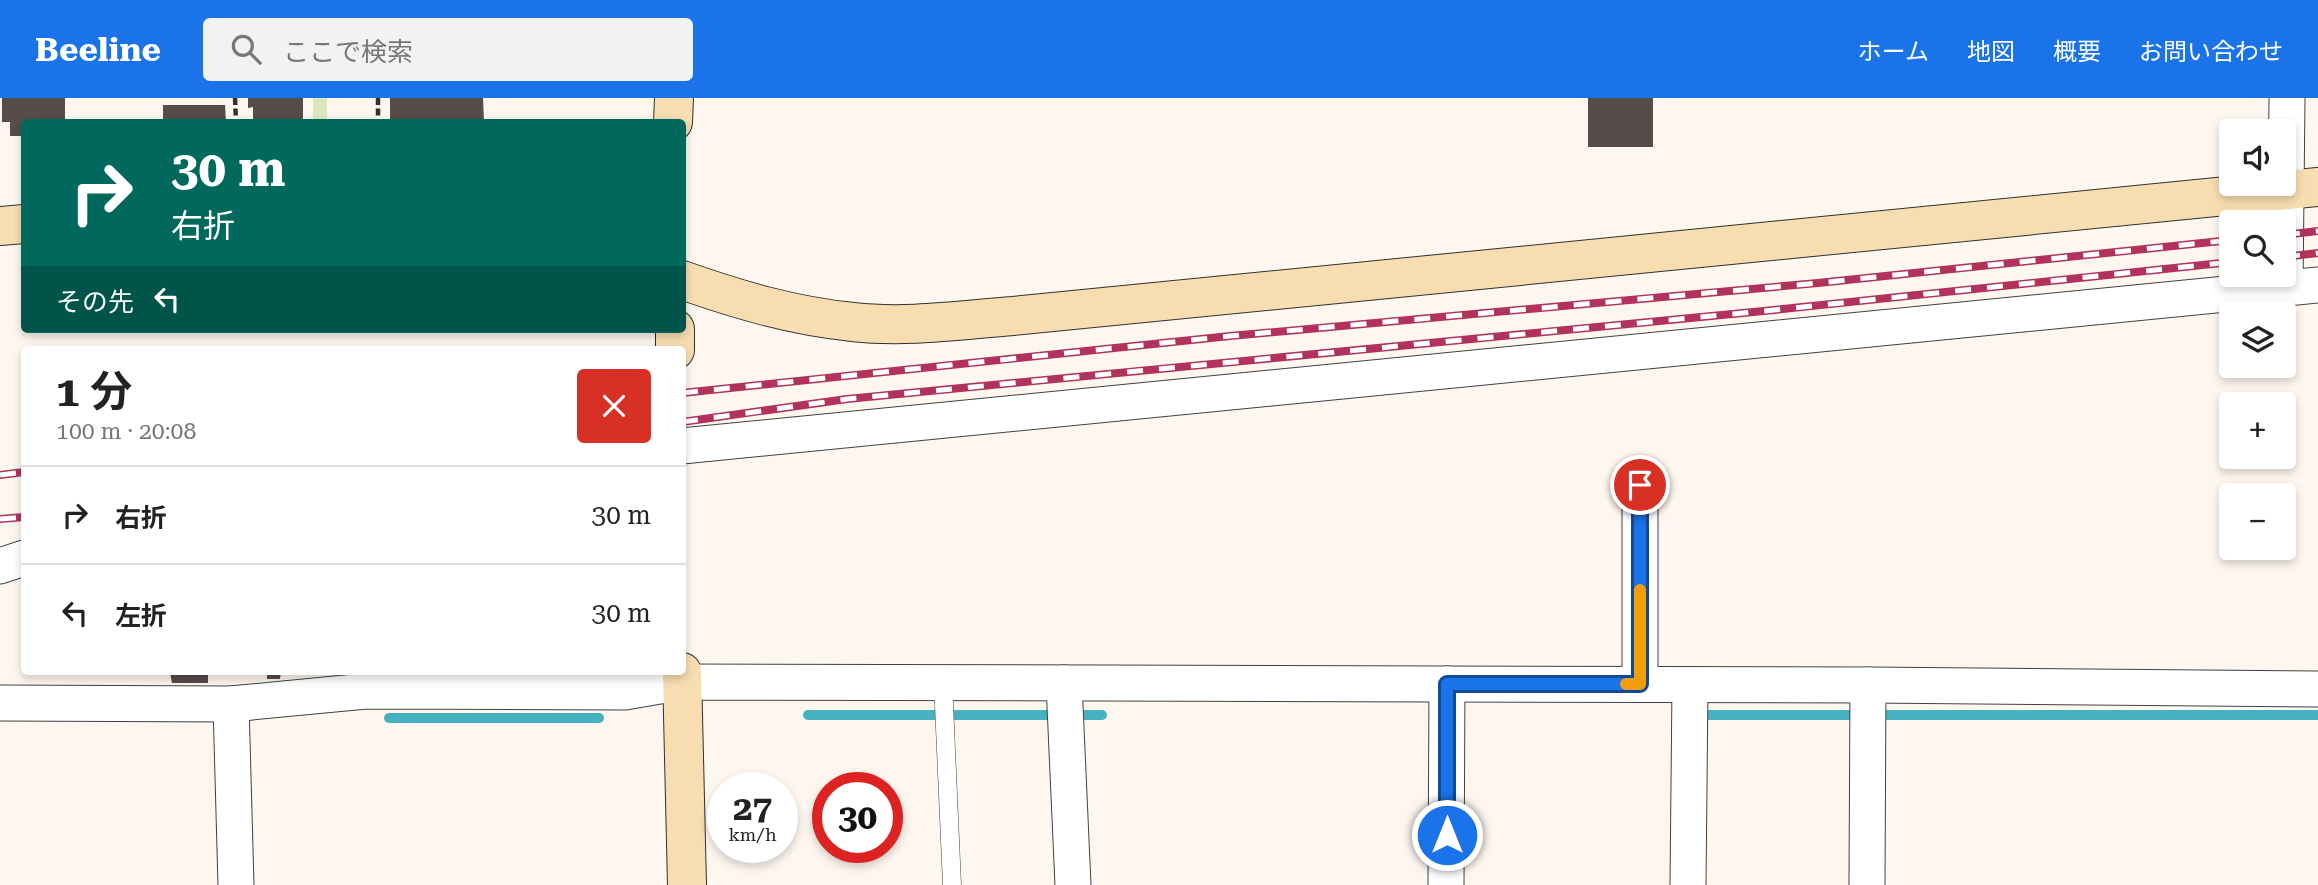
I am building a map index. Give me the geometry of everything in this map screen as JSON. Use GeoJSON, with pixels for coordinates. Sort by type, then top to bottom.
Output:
{"type":"FeatureCollection","features":[{"type":"Feature","properties":{"kind":"street"},"geometry":{"type":"LineString","coordinates":[[673,119],[674,98]]}},
{"type":"Feature","properties":{"kind":"street"},"geometry":{"type":"LineString","coordinates":[[686,446],[2301,287],[2302,189],[2287,98]]}},
{"type":"Feature","properties":{"kind":"street"},"geometry":{"type":"LineString","coordinates":[[686,281],[749,304],[800,315],[855,323],[913,324],[2302,189]]}},
{"type":"Feature","properties":{"kind":"street"},"geometry":{"type":"LineString","coordinates":[[0,226],[21,224]]}},
{"type":"Feature","properties":{"kind":"street"},"geometry":{"type":"LineString","coordinates":[[1640,485],[1640,684]]}},
{"type":"Feature","properties":{"kind":"street"},"geometry":{"type":"LineString","coordinates":[[0,566],[21,559]]}},
{"type":"Feature","properties":{"kind":"street"},"geometry":{"type":"LineString","coordinates":[[683,677],[687,885]]}},
{"type":"Feature","properties":{"kind":"street"},"geometry":{"type":"LineString","coordinates":[[0,703],[231,704],[366,691],[625,692],[683,677],[1065,702],[1447,684],[1640,684],[1690,705],[1868,687],[2318,689]]}},
{"type":"Feature","properties":{"kind":"street"},"geometry":{"type":"LineString","coordinates":[[1446,885],[1447,684]]}},
{"type":"Feature","properties":{"kind":"street"},"geometry":{"type":"LineString","coordinates":[[1867,885],[1868,687]]}},
{"type":"Feature","properties":{"kind":"street"},"geometry":{"type":"LineString","coordinates":[[1065,702],[1073,885]]}},
{"type":"Feature","properties":{"kind":"street"},"geometry":{"type":"LineString","coordinates":[[231,704],[236,885]]}},
{"type":"Feature","properties":{"kind":"street"},"geometry":{"type":"LineString","coordinates":[[1688,885],[1690,705]]}},
{"type":"Feature","properties":{"kind":"lane"},"geometry":{"type":"LineString","coordinates":[[943,693],[952,885]]}},
{"type":"Feature","properties":{"kind":"path"},"geometry":{"type":"LineString","coordinates":[[235,98],[236,119]]}},
{"type":"Feature","properties":{"kind":"path"},"geometry":{"type":"LineString","coordinates":[[378,98],[378,119]]}},
{"type":"Feature","properties":{"kind":"green space"},"geometry":{"type":"Polygon","coordinates":[[[313,98],[327,98],[327,119],[313,119],[313,98]]]}},
{"type":"Feature","properties":{"kind":"building"},"geometry":{"type":"Polygon","coordinates":[[[2,98],[65,98],[65,119],[21,119],[21,136],[10,136],[10,122],[2,122],[2,98]]]}},
{"type":"Feature","properties":{"kind":"building"},"geometry":{"type":"Polygon","coordinates":[[[248,98],[303,98],[303,119],[253,119],[253,107],[248,108],[248,98]]]}},
{"type":"Feature","properties":{"kind":"building"},"geometry":{"type":"Polygon","coordinates":[[[390,98],[483,98],[484,119],[390,119],[390,98]]]}},
{"type":"Feature","properties":{"kind":"building"},"geometry":{"type":"Polygon","coordinates":[[[1588,98],[1653,98],[1653,147],[1588,147],[1588,98]]]}},
{"type":"Feature","properties":{"kind":"building"},"geometry":{"type":"Polygon","coordinates":[[[163,105],[225,105],[226,119],[163,119],[163,105]]]}},
{"type":"Feature","properties":{"kind":"building"},"geometry":{"type":"Polygon","coordinates":[[[171,675],[208,675],[208,683],[172,683],[171,675]]]}},
{"type":"Feature","properties":{"kind":"building"},"geometry":{"type":"Polygon","coordinates":[[[267,675],[281,675],[280,679],[267,679],[267,675]]]}},
{"type":"Feature","properties":{"kind":"waterway"},"geometry":{"type":"LineString","coordinates":[[808,715],[1102,715]]}},
{"type":"Feature","properties":{"kind":"waterway"},"geometry":{"type":"LineString","coordinates":[[1701,715],[2318,715]]}},
{"type":"Feature","properties":{"kind":"waterway"},"geometry":{"type":"LineString","coordinates":[[389,718],[599,718]]}},
{"type":"Feature","properties":{"kind":"railway"},"geometry":{"type":"LineString","coordinates":[[2296,234],[2318,231]]}},
{"type":"Feature","properties":{"kind":"railway"},"geometry":{"type":"LineString","coordinates":[[686,393],[1230,336],[1818,283],[2219,241]]}},
{"type":"Feature","properties":{"kind":"railway"},"geometry":{"type":"LineString","coordinates":[[2296,256],[2318,253]]}},
{"type":"Feature","properties":{"kind":"railway"},"geometry":{"type":"LineString","coordinates":[[686,421],[847,399],[1774,310],[2219,263]]}},
{"type":"Feature","properties":{"kind":"railway"},"geometry":{"type":"LineString","coordinates":[[0,475],[21,472]]}},
{"type":"Feature","properties":{"kind":"railway"},"geometry":{"type":"LineString","coordinates":[[0,519],[21,517]]}},
{"type":"Feature","properties":{"kind":"slow traffic"},"geometry":{"type":"LineString","coordinates":[[1626,684],[1640,684],[1640,590]]}},
{"type":"Feature","properties":{"kind":"route"},"geometry":{"type":"LineString","coordinates":[[1447,835],[1447,684],[1640,684],[1640,485]]}}]}
